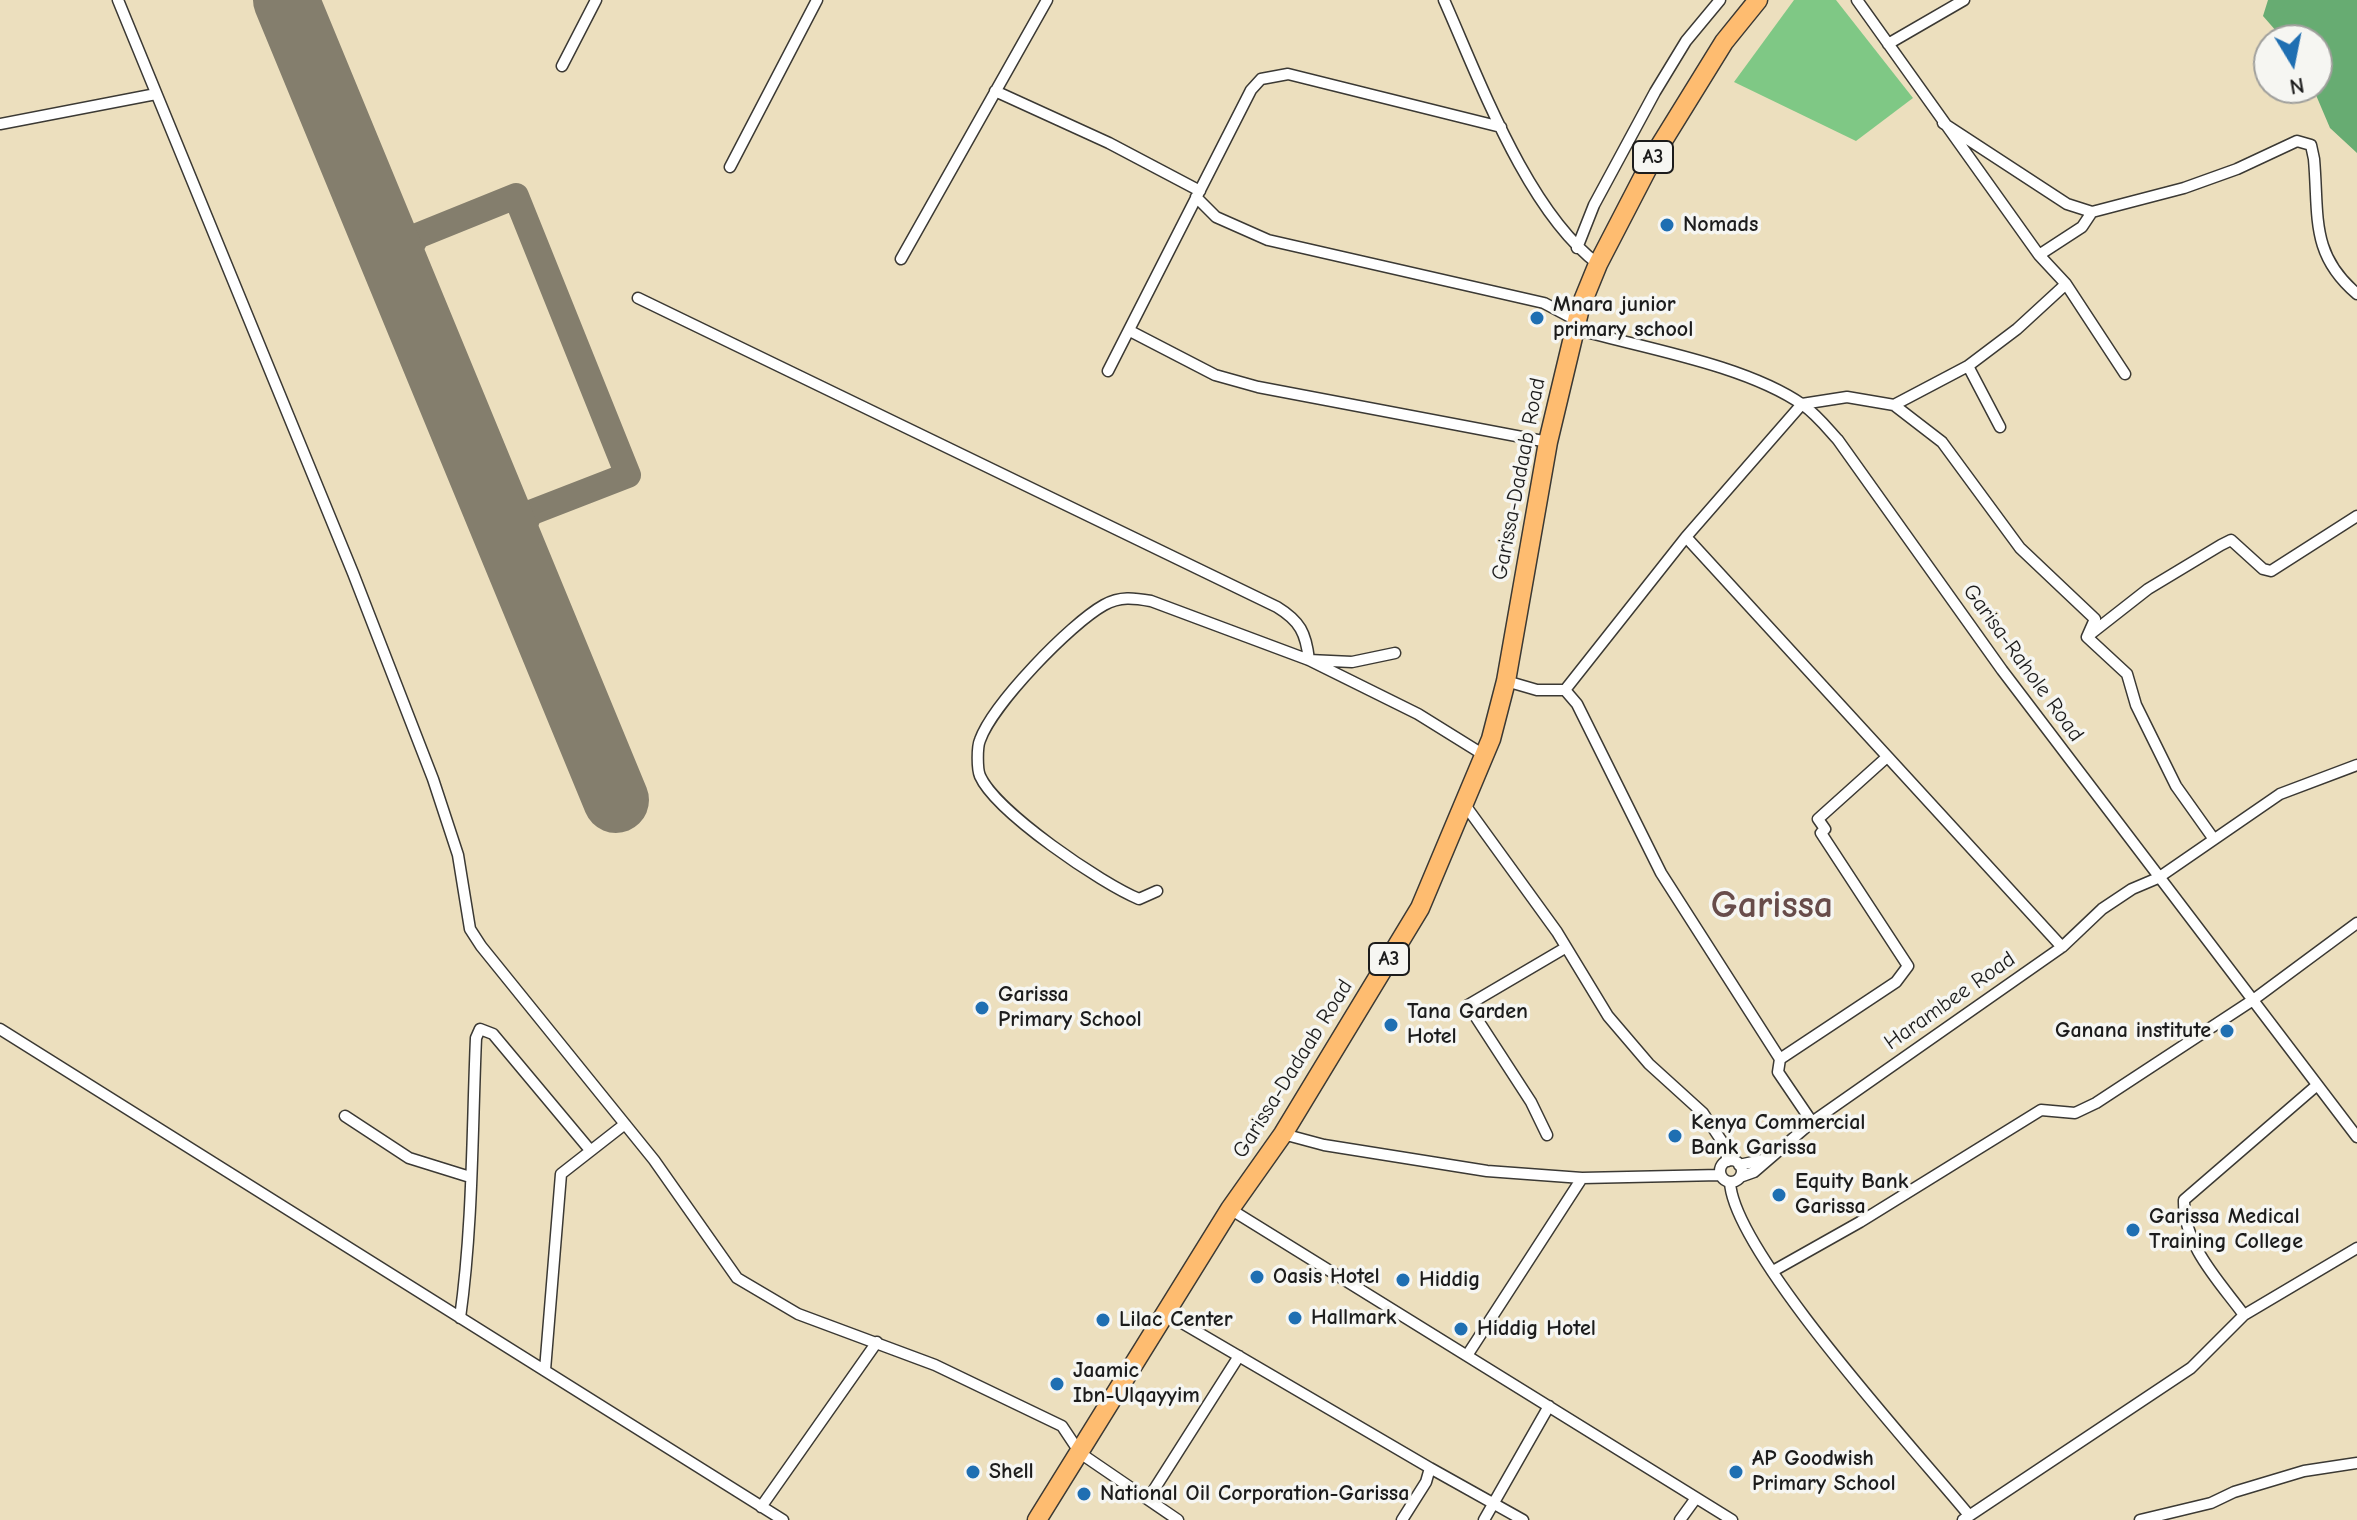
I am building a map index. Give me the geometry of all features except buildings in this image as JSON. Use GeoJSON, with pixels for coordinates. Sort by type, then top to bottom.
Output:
{"type":"FeatureCollection","features":[{"type":"Feature","properties":{"kind":"highway","name":"A3"},"geometry":{"type":"LineString","coordinates":[[1576,325],[1598,264],[1675,120],[1724,42],[1758,0]]}},
{"type":"Feature","properties":{"kind":"highway","name":"Garissa-Dadaab Road"},"geometry":{"type":"LineString","coordinates":[[1037,1520],[1230,1209],[1283,1134],[1420,908],[1484,755],[1506,681],[1548,442],[1576,325]]}},
{"type":"Feature","properties":{"kind":"street"},"geometry":{"type":"LineString","coordinates":[[118,0],[353,573],[433,779],[458,855],[470,929],[625,1124],[737,1278],[798,1314],[842,1333],[877,1342],[1062,1426],[1080,1453],[1178,1520]]}},
{"type":"Feature","properties":{"kind":"street"},"geometry":{"type":"LineString","coordinates":[[562,66],[596,0]]}},
{"type":"Feature","properties":{"kind":"street"},"geometry":{"type":"LineString","coordinates":[[730,167],[817,0]]}},
{"type":"Feature","properties":{"kind":"street"},"geometry":{"type":"LineString","coordinates":[[901,259],[1047,0]]}},
{"type":"Feature","properties":{"kind":"street"},"geometry":{"type":"LineString","coordinates":[[1444,0],[1501,127],[1560,229],[1577,248],[1598,264]]}},
{"type":"Feature","properties":{"kind":"street"},"geometry":{"type":"LineString","coordinates":[[1577,248],[1594,205],[1655,92],[1686,41],[1720,0]]}},
{"type":"Feature","properties":{"kind":"street"},"geometry":{"type":"LineString","coordinates":[[1857,0],[2039,255],[2066,284],[2125,374]]}},
{"type":"Feature","properties":{"kind":"street"},"geometry":{"type":"LineString","coordinates":[[1888,44],[1964,0]]}},
{"type":"Feature","properties":{"kind":"street"},"geometry":{"type":"LineString","coordinates":[[1108,371],[1251,90],[1273,74],[1288,74],[1501,127]]}},
{"type":"Feature","properties":{"kind":"street","name":"Garisa-Rahole Road"},"geometry":{"type":"LineString","coordinates":[[995,91],[1109,143],[1198,194],[1216,217],[1268,240],[1544,303],[1576,325],[1740,375],[1771,386],[1802,404],[1838,440],[2002,670],[2357,1137]]}},
{"type":"Feature","properties":{"kind":"street"},"geometry":{"type":"LineString","coordinates":[[0,124],[156,94]]}},
{"type":"Feature","properties":{"kind":"street"},"geometry":{"type":"LineString","coordinates":[[1943,123],[2067,204],[2092,212],[2184,188],[2237,169],[2297,141],[2305,141],[2311,145],[2314,159],[2324,254],[2335,275],[2357,294]]}},
{"type":"Feature","properties":{"kind":"street"},"geometry":{"type":"LineString","coordinates":[[2039,255],[2082,227],[2092,212]]}},
{"type":"Feature","properties":{"kind":"street"},"geometry":{"type":"LineString","coordinates":[[1894,405],[1968,366],[2017,329],[2066,284]]}},
{"type":"Feature","properties":{"kind":"street"},"geometry":{"type":"LineString","coordinates":[[638,298],[1277,607],[1297,619],[1306,636],[1309,660]]}},
{"type":"Feature","properties":{"kind":"street"},"geometry":{"type":"LineString","coordinates":[[1130,331],[1215,375],[1258,387],[1548,442]]}},
{"type":"Feature","properties":{"kind":"street"},"geometry":{"type":"LineString","coordinates":[[1968,366],[2000,427]]}},
{"type":"Feature","properties":{"kind":"street"},"geometry":{"type":"LineString","coordinates":[[1565,690],[1686,537],[1802,404],[1847,397],[1894,405],[1942,442],[2020,548],[2095,619],[2087,637]]}},
{"type":"Feature","properties":{"kind":"street"},"geometry":{"type":"LineString","coordinates":[[2087,637],[2148,589],[2231,540],[2263,569],[2271,571],[2357,516]]}},
{"type":"Feature","properties":{"kind":"street"},"geometry":{"type":"LineString","coordinates":[[1686,537],[1887,757],[1978,851],[2062,947]]}},
{"type":"Feature","properties":{"kind":"street"},"geometry":{"type":"LineString","coordinates":[[1157,891],[1139,899],[1113,888],[1009,812],[979,775],[978,742],[997,709],[1043,658],[1103,606],[1127,597],[1151,601],[1309,660],[1418,714],[1484,755]]}},
{"type":"Feature","properties":{"kind":"street"},"geometry":{"type":"LineString","coordinates":[[2087,637],[2127,674],[2136,705],[2176,786],[2213,838]]}},
{"type":"Feature","properties":{"kind":"street"},"geometry":{"type":"LineString","coordinates":[[1309,660],[1352,662],[1395,653]]}},
{"type":"Feature","properties":{"kind":"street"},"geometry":{"type":"LineString","coordinates":[[1506,681],[1537,690],[1565,690]]}},
{"type":"Feature","properties":{"kind":"street"},"geometry":{"type":"LineString","coordinates":[[1565,690],[1601,748],[1661,873],[1780,1059],[1778,1072],[1812,1122]]}},
{"type":"Feature","properties":{"kind":"street"},"geometry":{"type":"LineString","coordinates":[[1780,1059],[1896,982],[1908,966],[1859,896],[1821,833],[1825,829],[1818,819],[1887,757]]}},
{"type":"Feature","properties":{"kind":"street","name":"Harambee Road"},"geometry":{"type":"LineString","coordinates":[[1740,1177],[1754,1172],[1812,1122],[2062,947],[2102,909],[2132,889],[2158,878],[2280,794],[2357,765]]}},
{"type":"Feature","properties":{"kind":"street"},"geometry":{"type":"LineString","coordinates":[[1465,805],[1565,948],[1608,1016],[1649,1064],[1703,1113],[1723,1143],[1728,1161]]}},
{"type":"Feature","properties":{"kind":"street"},"geometry":{"type":"LineString","coordinates":[[1773,1271],[1849,1229],[2041,1110],[2075,1113],[2084,1110],[2253,1000],[2357,923]]}},
{"type":"Feature","properties":{"kind":"street"},"geometry":{"type":"LineString","coordinates":[[1547,1135],[1531,1102],[1468,1005],[1565,948]]}},
{"type":"Feature","properties":{"kind":"street"},"geometry":{"type":"LineString","coordinates":[[0,1029],[783,1520]]}},
{"type":"Feature","properties":{"kind":"street"},"geometry":{"type":"LineString","coordinates":[[460,1318],[470,1245],[476,1038],[480,1029],[493,1034],[590,1150]]}},
{"type":"Feature","properties":{"kind":"street"},"geometry":{"type":"LineString","coordinates":[[2244,1315],[2201,1256],[2186,1222],[2184,1200],[2316,1086]]}},
{"type":"Feature","properties":{"kind":"street"},"geometry":{"type":"LineString","coordinates":[[345,1116],[409,1158],[470,1177]]}},
{"type":"Feature","properties":{"kind":"street"},"geometry":{"type":"LineString","coordinates":[[545,1370],[561,1174],[625,1124]]}},
{"type":"Feature","properties":{"kind":"street"},"geometry":{"type":"LineString","coordinates":[[1283,1134],[1324,1145],[1487,1171],[1582,1178],[1720,1175],[1730,1182],[1733,1206],[1773,1271],[1966,1517],[2191,1368],[2244,1315],[2357,1248]]}},
{"type":"Feature","properties":{"kind":"street","name":"Harambee Road"},"geometry":{"type":"LineString","coordinates":[[1739,1165],[1767,1159]]}},
{"type":"Feature","properties":{"kind":"street"},"geometry":{"type":"LineString","coordinates":[[1728,1161],[1739,1165],[1740,1177],[1730,1182]]}},
{"type":"Feature","properties":{"kind":"street"},"geometry":{"type":"LineString","coordinates":[[1720,1175],[1721,1166],[1728,1161]]}},
{"type":"Feature","properties":{"kind":"street"},"geometry":{"type":"LineString","coordinates":[[1468,1354],[1582,1178]]}},
{"type":"Feature","properties":{"kind":"street"},"geometry":{"type":"LineString","coordinates":[[1230,1209],[1732,1520]]}},
{"type":"Feature","properties":{"kind":"street"},"geometry":{"type":"LineString","coordinates":[[1165,1313],[1523,1520]]}},
{"type":"Feature","properties":{"kind":"street"},"geometry":{"type":"LineString","coordinates":[[761,1507],[877,1342]]}},
{"type":"Feature","properties":{"kind":"street"},"geometry":{"type":"LineString","coordinates":[[1148,1499],[1239,1356]]}},
{"type":"Feature","properties":{"kind":"street"},"geometry":{"type":"LineString","coordinates":[[1484,1520],[1549,1406]]}},
{"type":"Feature","properties":{"kind":"street"},"geometry":{"type":"LineString","coordinates":[[2140,1520],[2211,1503],[2234,1492],[2304,1471],[2357,1463]]}},
{"type":"Feature","properties":{"kind":"street"},"geometry":{"type":"LineString","coordinates":[[1402,1520],[1426,1482],[1430,1468]]}},
{"type":"Feature","properties":{"kind":"street"},"geometry":{"type":"LineString","coordinates":[[1680,1520],[1696,1498]]}},
{"type":"Feature","properties":{"kind":"green space"},"geometry":{"type":"Polygon","coordinates":[[[1794,0],[1836,0],[1913,98],[1856,141],[1734,82],[1794,0]]]}},
{"type":"Feature","properties":{"kind":"green space"},"geometry":{"type":"Polygon","coordinates":[[[2268,0],[2357,0],[2357,153],[2330,128],[2320,104],[2333,104],[2333,24],[2270,24],[2263,16],[2268,0]]]}},
{"type":"Feature","properties":{"kind":"taxiway"},"geometry":{"type":"LineString","coordinates":[[406,255],[417,236],[516,196],[628,475],[530,513],[520,534]]}},
{"type":"Feature","properties":{"kind":"runway"},"geometry":{"type":"LineString","coordinates":[[286,0],[616,800]]}},
{"type":"Feature","properties":{"kind":"place","name":"Nomads"},"geometry":{"type":"Point","coordinates":[1667,225]}},
{"type":"Feature","properties":{"kind":"place","name":"Mnara junior primary school"},"geometry":{"type":"Point","coordinates":[1537,318]}},
{"type":"Feature","properties":{"kind":"place","name":"Garissa Primary School"},"geometry":{"type":"Point","coordinates":[982,1008]}},
{"type":"Feature","properties":{"kind":"place","name":"Tana Garden Hotel"},"geometry":{"type":"Point","coordinates":[1391,1025]}},
{"type":"Feature","properties":{"kind":"place","name":"Ganana institute"},"geometry":{"type":"Point","coordinates":[2227,1031]}},
{"type":"Feature","properties":{"kind":"place","name":"Kenya Commercial Bank Garissa"},"geometry":{"type":"Point","coordinates":[1675,1136]}},
{"type":"Feature","properties":{"kind":"place","name":"Equity Bank Garissa"},"geometry":{"type":"Point","coordinates":[1779,1195]}},
{"type":"Feature","properties":{"kind":"place","name":"Garissa Medical Training College"},"geometry":{"type":"Point","coordinates":[2133,1230]}},
{"type":"Feature","properties":{"kind":"place","name":"Oasis Hotel"},"geometry":{"type":"Point","coordinates":[1257,1277]}},
{"type":"Feature","properties":{"kind":"place","name":"Hiddig"},"geometry":{"type":"Point","coordinates":[1403,1280]}},
{"type":"Feature","properties":{"kind":"place","name":"Hallmark"},"geometry":{"type":"Point","coordinates":[1295,1318]}},
{"type":"Feature","properties":{"kind":"place","name":"Lilac Center"},"geometry":{"type":"Point","coordinates":[1103,1320]}},
{"type":"Feature","properties":{"kind":"place","name":"Hiddig Hotel"},"geometry":{"type":"Point","coordinates":[1461,1329]}},
{"type":"Feature","properties":{"kind":"place","name":"Jaamic Ibn-Ulqayyim"},"geometry":{"type":"Point","coordinates":[1057,1384]}},
{"type":"Feature","properties":{"kind":"place","name":"Shell"},"geometry":{"type":"Point","coordinates":[973,1472]}},
{"type":"Feature","properties":{"kind":"place","name":"AP Goodwish Primary School"},"geometry":{"type":"Point","coordinates":[1736,1472]}},
{"type":"Feature","properties":{"kind":"place","name":"National Oil Corporation-Garissa"},"geometry":{"type":"Point","coordinates":[1084,1494]}},
{"type":"Feature","properties":{"kind":"district","name":"Garissa"},"geometry":{"type":"Point","coordinates":[1772,906]}}]}
